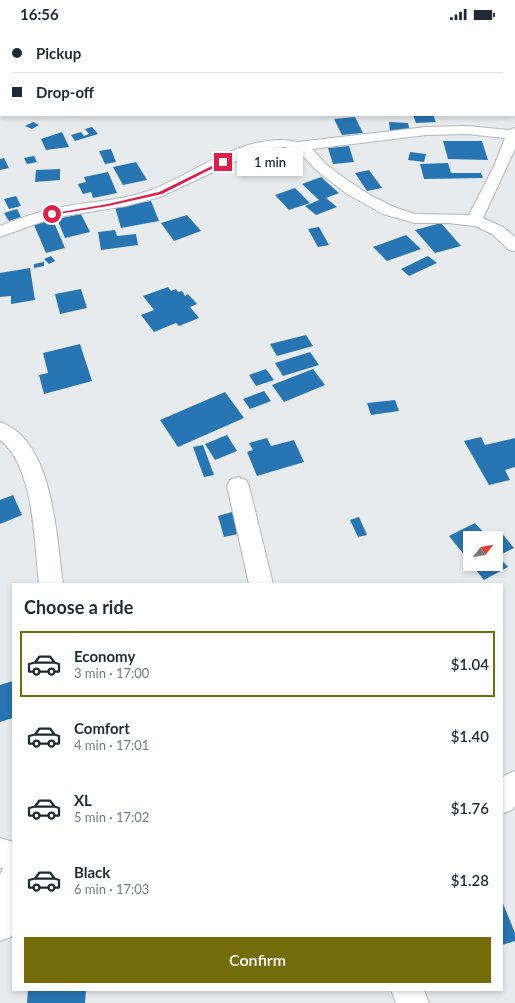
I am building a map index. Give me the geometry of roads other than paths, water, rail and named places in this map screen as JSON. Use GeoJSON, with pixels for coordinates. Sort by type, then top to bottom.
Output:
{"type":"FeatureCollection","features":[{"type":"Feature","properties":{"kind":"street"},"geometry":{"type":"LineString","coordinates":[[0,232],[52,214],[108,205],[160,193],[236,155],[262,146],[288,143],[298,146],[426,131],[467,130],[514,133],[508,166],[474,220]]}},
{"type":"Feature","properties":{"kind":"street"},"geometry":{"type":"LineString","coordinates":[[298,146],[323,169],[355,192],[386,210],[413,218],[474,220],[488,225],[507,237],[515,246]]}},
{"type":"Feature","properties":{"kind":"street"},"geometry":{"type":"LineString","coordinates":[[0,430],[9,435],[25,453],[36,483],[51,583]]}},
{"type":"Feature","properties":{"kind":"street"},"geometry":{"type":"LineString","coordinates":[[238,486],[253,557],[261,583]]}},
{"type":"Feature","properties":{"kind":"street"},"geometry":{"type":"LineString","coordinates":[[503,799],[515,785]]}},
{"type":"Feature","properties":{"kind":"street"},"geometry":{"type":"LineString","coordinates":[[0,853],[12,857]]}},
{"type":"Feature","properties":{"kind":"street"},"geometry":{"type":"LineString","coordinates":[[0,926],[5,900],[12,882]]}},
{"type":"Feature","properties":{"kind":"street"},"geometry":{"type":"LineString","coordinates":[[407,991],[413,1003]]}}]}
